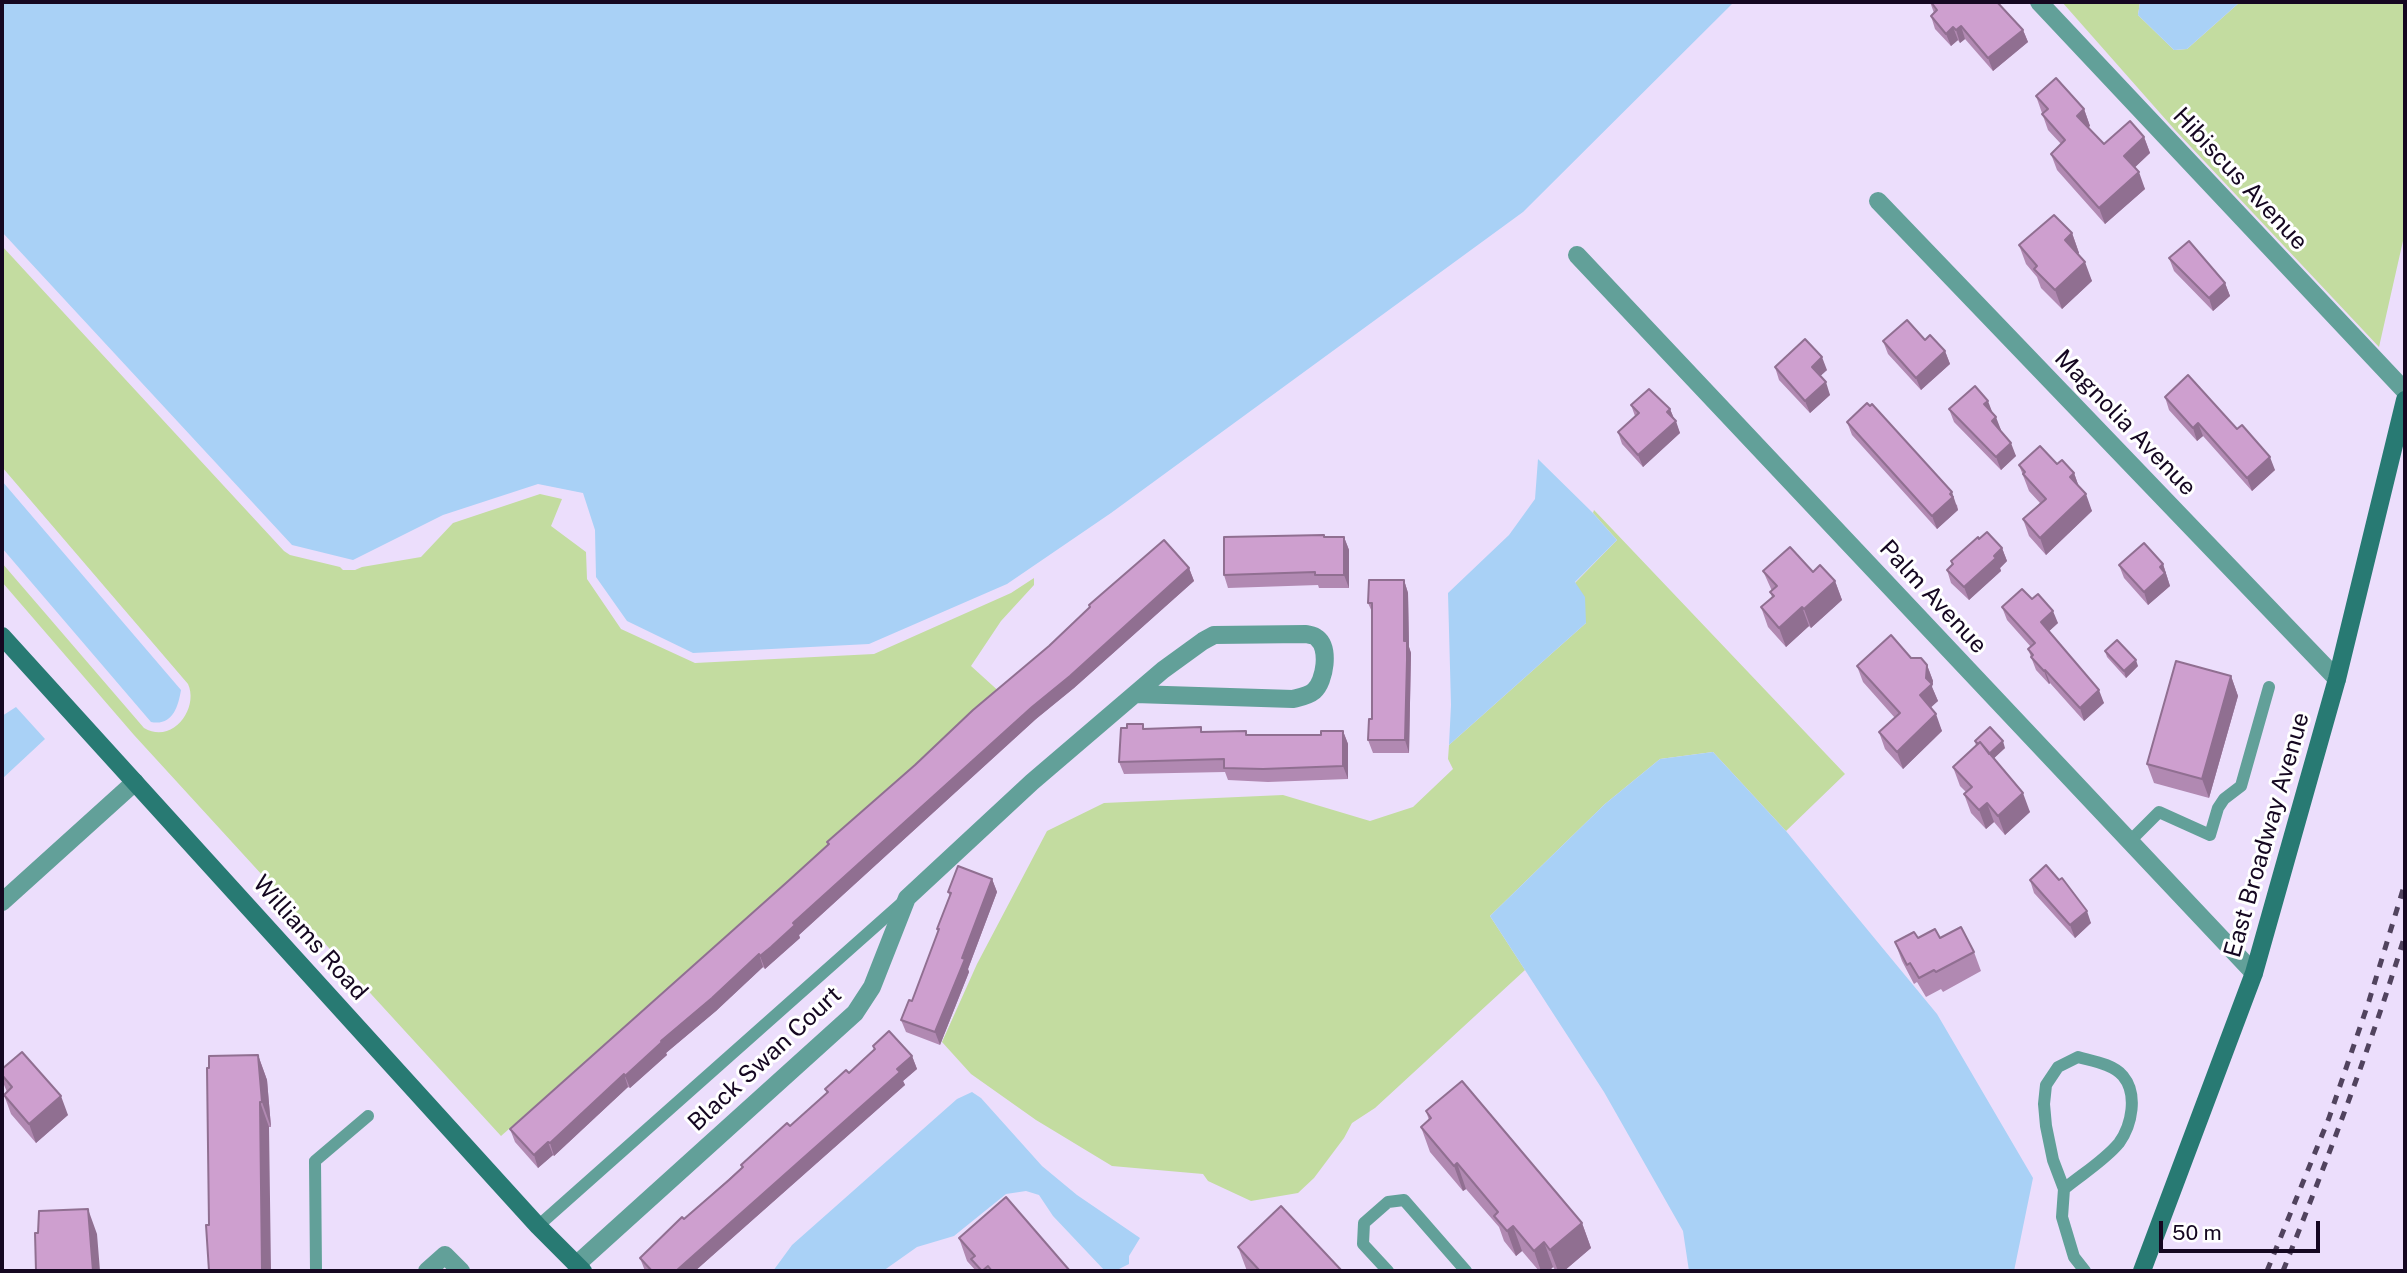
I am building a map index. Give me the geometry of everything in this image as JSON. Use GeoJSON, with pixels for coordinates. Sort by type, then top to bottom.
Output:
{"type":"FeatureCollection","features":[{"type":"Feature","properties":{"kind":"main road","name":"East Broadway Avenue"},"geometry":{"type":"LineString","coordinates":[[2142,1271],[2253,973],[2337,679],[2405,400]]}},
{"type":"Feature","properties":{"kind":"main road","name":"Williams Road"},"geometry":{"type":"LineString","coordinates":[[2,636],[579,1268]]}},
{"type":"Feature","properties":{"kind":"street","name":"Hibiscus Avenue"},"geometry":{"type":"LineString","coordinates":[[2039,2],[2405,391]]}},
{"type":"Feature","properties":{"kind":"street","name":"Magnolia Avenue"},"geometry":{"type":"LineString","coordinates":[[1878,201],[2337,679]]}},
{"type":"Feature","properties":{"kind":"street","name":"Palm Avenue"},"geometry":{"type":"LineString","coordinates":[[1577,255],[2253,973]]}},
{"type":"Feature","properties":{"kind":"street","name":"Black Swan Court"},"geometry":{"type":"LineString","coordinates":[[579,1268],[855,1013],[872,987],[907,898],[1032,782],[1163,670],[1203,640],[1214,635],[1306,634],[1317,637],[1322,646],[1323,674],[1317,689],[1293,699],[1135,694]]}},
{"type":"Feature","properties":{"kind":"street"},"geometry":{"type":"LineString","coordinates":[[2,902],[135,782]]}},
{"type":"Feature","properties":{"kind":"street"},"geometry":{"type":"LineString","coordinates":[[426,1271],[445,1255],[461,1271]]}},
{"type":"Feature","properties":{"kind":"lane"},"geometry":{"type":"LineString","coordinates":[[2129,842],[2159,812],[2210,835],[2218,808],[2224,799],[2241,786],[2269,687]]}},
{"type":"Feature","properties":{"kind":"lane"},"geometry":{"type":"LineString","coordinates":[[538,1226],[907,898]]}},
{"type":"Feature","properties":{"kind":"lane"},"geometry":{"type":"LineString","coordinates":[[2064,1189],[2102,1160],[2120,1141],[2131,1114],[2132,1095],[2122,1075],[2101,1063],[2078,1057],[2058,1067],[2046,1085],[2044,1104],[2053,1160],[2064,1189],[2062,1217],[2074,1257],[2085,1271]]}},
{"type":"Feature","properties":{"kind":"lane"},"geometry":{"type":"LineString","coordinates":[[316,1271],[315,1161],[368,1116]]}},
{"type":"Feature","properties":{"kind":"lane"},"geometry":{"type":"LineString","coordinates":[[1388,1271],[1363,1244],[1364,1223],[1388,1202],[1404,1200],[1466,1271]]}},
{"type":"Feature","properties":{"kind":"green space"},"geometry":{"type":"Polygon","coordinates":[[[2062,2],[2140,2],[2138,15],[2174,50],[2187,49],[2240,2],[2405,2],[2405,232],[2379,347],[2175,130],[2062,2]]]}},
{"type":"Feature","properties":{"kind":"green space"},"geometry":{"type":"Polygon","coordinates":[[[2,246],[290,555],[343,570],[421,557],[453,523],[540,494],[562,499],[551,526],[586,552],[587,579],[621,629],[695,663],[874,654],[1011,593],[1034,578],[1034,585],[1001,621],[971,666],[1003,695],[501,1136],[134,735],[2,582],[2,563],[144,728],[165,732],[174,728],[187,713],[190,703],[188,684],[2,467],[2,246]]]}},
{"type":"Feature","properties":{"kind":"green space"},"geometry":{"type":"Polygon","coordinates":[[[1594,510],[1845,774],[1786,831],[1713,752],[1660,759],[1605,804],[1490,916],[1525,970],[1375,1108],[1352,1123],[1314,1178],[1298,1193],[1251,1201],[1208,1181],[1203,1174],[1112,1166],[1036,1120],[971,1074],[942,1042],[977,964],[1047,831],[1104,803],[1283,795],[1370,821],[1413,807],[1453,769],[1448,759],[1449,745],[1586,623],[1575,583],[1617,540],[1593,513],[1594,510]]]}},
{"type":"Feature","properties":{"kind":"water"},"geometry":{"type":"Polygon","coordinates":[[[2,2],[1734,2],[1523,212],[1111,513],[1007,584],[869,644],[693,653],[627,621],[596,577],[595,530],[583,493],[538,484],[443,515],[353,560],[292,545],[2,232],[2,2]]]}},
{"type":"Feature","properties":{"kind":"water"},"geometry":{"type":"Polygon","coordinates":[[[2140,2],[2240,2],[2187,49],[2174,50],[2138,15],[2140,2]]]}},
{"type":"Feature","properties":{"kind":"water"},"geometry":{"type":"Polygon","coordinates":[[[1538,459],[1617,540],[1575,582],[1585,597],[1586,623],[1449,745],[1451,705],[1448,593],[1509,535],[1535,499],[1538,459]]]}},
{"type":"Feature","properties":{"kind":"water"},"geometry":{"type":"Polygon","coordinates":[[[2,481],[181,690],[176,709],[169,718],[158,723],[151,722],[2,548],[2,481]]]}},
{"type":"Feature","properties":{"kind":"water"},"geometry":{"type":"Polygon","coordinates":[[[16,707],[45,739],[2,779],[2,716],[16,707]]]}},
{"type":"Feature","properties":{"kind":"water"},"geometry":{"type":"Polygon","coordinates":[[[1713,752],[1786,831],[1937,1014],[2033,1178],[2014,1271],[1689,1271],[1683,1231],[1604,1092],[1490,916],[1605,804],[1660,759],[1713,752]]]}},
{"type":"Feature","properties":{"kind":"water"},"geometry":{"type":"Polygon","coordinates":[[[972,1092],[981,1098],[1042,1166],[1077,1195],[1140,1238],[1129,1256],[1129,1264],[1117,1270],[1105,1271],[1053,1216],[1039,1195],[1026,1191],[1006,1194],[954,1236],[917,1247],[883,1271],[773,1271],[792,1245],[957,1099],[972,1092]]]}},
{"type":"Feature","properties":{"kind":"building"},"geometry":{"type":"Polygon","coordinates":[[[1931,2],[1997,2],[2023,30],[1988,58],[1961,26],[1956,30],[1953,27],[1946,34],[1931,16],[1937,10],[1931,2]]]}},
{"type":"Feature","properties":{"kind":"building"},"geometry":{"type":"Polygon","coordinates":[[[2056,78],[2084,109],[2077,116],[2104,144],[2130,121],[2144,137],[2124,156],[2139,172],[2099,208],[2051,154],[2065,140],[2042,114],[2048,109],[2036,96],[2056,78]]]}},
{"type":"Feature","properties":{"kind":"building"},"geometry":{"type":"Polygon","coordinates":[[[2054,215],[2072,233],[2065,240],[2085,262],[2055,290],[2034,269],[2037,266],[2019,245],[2054,215]]]}},
{"type":"Feature","properties":{"kind":"building"},"geometry":{"type":"Polygon","coordinates":[[[2189,241],[2225,283],[2209,298],[2169,258],[2189,241]]]}},
{"type":"Feature","properties":{"kind":"building"},"geometry":{"type":"Polygon","coordinates":[[[1907,320],[1925,340],[1930,335],[1945,351],[1916,378],[1883,341],[1907,320]]]}},
{"type":"Feature","properties":{"kind":"building"},"geometry":{"type":"Polygon","coordinates":[[[1805,339],[1822,357],[1812,367],[1826,382],[1805,401],[1775,367],[1805,339]]]}},
{"type":"Feature","properties":{"kind":"building"},"geometry":{"type":"Polygon","coordinates":[[[2188,375],[2237,429],[2242,425],[2270,457],[2247,478],[2198,423],[2193,428],[2165,397],[2188,375]]]}},
{"type":"Feature","properties":{"kind":"building"},"geometry":{"type":"Polygon","coordinates":[[[1975,386],[1988,401],[1984,404],[1996,417],[1992,421],[2011,443],[1996,457],[1949,409],[1975,386]]]}},
{"type":"Feature","properties":{"kind":"building"},"geometry":{"type":"Polygon","coordinates":[[[1649,389],[1670,409],[1667,412],[1676,421],[1638,455],[1618,432],[1639,413],[1631,405],[1649,389]]]}},
{"type":"Feature","properties":{"kind":"building"},"geometry":{"type":"Polygon","coordinates":[[[1867,403],[1870,406],[1872,404],[1952,492],[1950,494],[1953,497],[1932,516],[1847,422],[1867,403]]]}},
{"type":"Feature","properties":{"kind":"building"},"geometry":{"type":"Polygon","coordinates":[[[2040,446],[2057,464],[2062,460],[2074,473],[2070,477],[2086,494],[2040,538],[2023,519],[2046,499],[2023,474],[2025,472],[2019,465],[2040,446]]]}},
{"type":"Feature","properties":{"kind":"building"},"geometry":{"type":"Polygon","coordinates":[[[1987,532],[2002,548],[1994,556],[1996,558],[1964,587],[1947,570],[1953,564],[1951,561],[1987,532]]]}},
{"type":"Feature","properties":{"kind":"building"},"geometry":{"type":"Polygon","coordinates":[[[1224,537],[1344,537],[1344,575],[1315,575],[1315,572],[1224,575],[1224,537]]]}},
{"type":"Feature","properties":{"kind":"building"},"geometry":{"type":"Polygon","coordinates":[[[1164,540],[1189,568],[793,923],[795,925],[771,947],[760,956],[759,954],[534,1155],[510,1129],[1164,540]]]}},
{"type":"Feature","properties":{"kind":"building"},"geometry":{"type":"Polygon","coordinates":[[[2144,543],[2163,564],[2160,567],[2165,573],[2144,592],[2119,565],[2144,543]]]}},
{"type":"Feature","properties":{"kind":"building"},"geometry":{"type":"Polygon","coordinates":[[[1790,547],[1813,572],[1820,565],[1835,581],[1779,628],[1761,607],[1774,596],[1770,592],[1777,586],[1763,571],[1790,547]]]}},
{"type":"Feature","properties":{"kind":"building"},"geometry":{"type":"Polygon","coordinates":[[[1369,580],[1404,580],[1404,641],[1407,641],[1405,740],[1368,740],[1369,719],[1372,719],[1372,603],[1368,603],[1369,580]]]}},
{"type":"Feature","properties":{"kind":"building"},"geometry":{"type":"Polygon","coordinates":[[[2022,589],[2032,599],[2038,594],[2053,611],[2041,622],[2099,690],[2080,708],[2031,657],[2033,655],[2028,649],[2035,643],[2002,607],[2022,589]]]}},
{"type":"Feature","properties":{"kind":"building"},"geometry":{"type":"Polygon","coordinates":[[[1891,635],[1911,658],[1921,658],[1927,665],[1926,678],[1932,684],[1920,695],[1936,714],[1897,752],[1879,732],[1900,713],[1857,666],[1891,635]]]}},
{"type":"Feature","properties":{"kind":"building"},"geometry":{"type":"Polygon","coordinates":[[[2117,640],[2136,660],[2124,671],[2105,651],[2117,640]]]}},
{"type":"Feature","properties":{"kind":"building"},"geometry":{"type":"Polygon","coordinates":[[[2176,661],[2231,676],[2202,779],[2147,764],[2176,661]]]}},
{"type":"Feature","properties":{"kind":"building"},"geometry":{"type":"Polygon","coordinates":[[[1127,724],[1143,724],[1143,729],[1201,727],[1201,732],[1246,731],[1246,735],[1321,735],[1321,731],[1343,731],[1343,766],[1224,768],[1224,759],[1119,762],[1121,728],[1127,728],[1127,724]]]}},
{"type":"Feature","properties":{"kind":"building"},"geometry":{"type":"Polygon","coordinates":[[[1990,727],[2003,741],[1989,754],[1980,742],[1978,744],[1975,741],[1990,727]]]}},
{"type":"Feature","properties":{"kind":"building"},"geometry":{"type":"Polygon","coordinates":[[[1980,742],[2023,793],[1998,816],[1987,803],[1979,810],[1964,794],[1972,787],[1953,767],[1980,742]]]}},
{"type":"Feature","properties":{"kind":"building"},"geometry":{"type":"Polygon","coordinates":[[[2046,865],[2059,880],[2062,878],[2087,911],[2070,925],[2030,880],[2046,865]]]}},
{"type":"Feature","properties":{"kind":"building"},"geometry":{"type":"Polygon","coordinates":[[[958,866],[992,879],[962,958],[965,959],[935,1032],[901,1020],[909,1000],[912,1001],[939,929],[958,866]]]}},
{"type":"Feature","properties":{"kind":"building"},"geometry":{"type":"Polygon","coordinates":[[[1961,927],[1974,952],[1919,978],[1910,963],[1907,965],[1895,942],[1914,932],[1918,938],[1935,929],[1940,938],[1961,927]]]}},
{"type":"Feature","properties":{"kind":"building"},"geometry":{"type":"Polygon","coordinates":[[[889,1031],[912,1056],[897,1069],[900,1072],[676,1271],[652,1271],[640,1258],[682,1217],[684,1219],[729,1180],[743,1167],[741,1165],[787,1123],[790,1126],[828,1092],[825,1089],[846,1070],[849,1073],[875,1049],[873,1046],[889,1031]]]}},
{"type":"Feature","properties":{"kind":"building"},"geometry":{"type":"Polygon","coordinates":[[[22,1052],[61,1096],[29,1124],[4,1095],[12,1087],[2,1075],[2,1069],[22,1052]]]}},
{"type":"Feature","properties":{"kind":"building"},"geometry":{"type":"Polygon","coordinates":[[[258,1055],[262,1102],[262,1271],[209,1271],[206,1225],[209,1225],[209,1056],[258,1055]]]}},
{"type":"Feature","properties":{"kind":"building"},"geometry":{"type":"Polygon","coordinates":[[[1462,1081],[1582,1223],[1550,1250],[1544,1242],[1534,1251],[1513,1226],[1507,1231],[1494,1216],[1498,1212],[1457,1163],[1454,1166],[1421,1127],[1431,1118],[1426,1111],[1462,1081]]]}},
{"type":"Feature","properties":{"kind":"building"},"geometry":{"type":"Polygon","coordinates":[[[1006,1197],[1070,1271],[992,1271],[988,1266],[982,1271],[971,1259],[975,1256],[959,1238],[1006,1197]]]}},
{"type":"Feature","properties":{"kind":"building"},"geometry":{"type":"Polygon","coordinates":[[[1281,1206],[1342,1271],[1260,1271],[1238,1247],[1281,1206]]]}},
{"type":"Feature","properties":{"kind":"building"},"geometry":{"type":"Polygon","coordinates":[[[88,1209],[93,1271],[36,1271],[35,1233],[38,1233],[39,1211],[88,1209]]]}},
{"type":"Feature","properties":{"kind":"railway"},"geometry":{"type":"LineString","coordinates":[[2267,1271],[2329,1118],[2405,883]]}},
{"type":"Feature","properties":{"kind":"railway"},"geometry":{"type":"LineString","coordinates":[[2283,1271],[2363,1062],[2405,935]]}}]}
